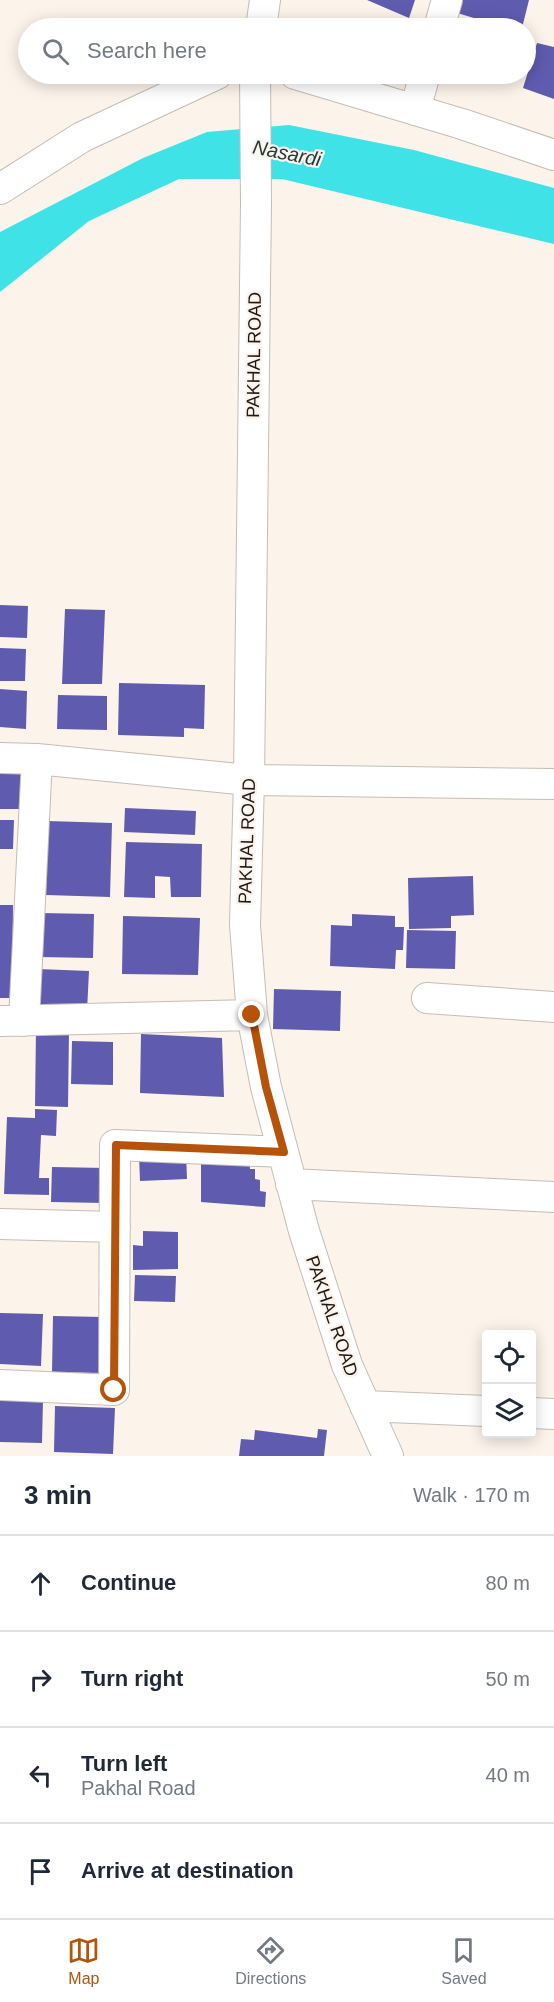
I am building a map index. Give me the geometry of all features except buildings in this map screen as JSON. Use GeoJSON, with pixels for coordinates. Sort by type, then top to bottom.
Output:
{"type":"FeatureCollection","features":[{"type":"Feature","properties":{"kind":"street"},"geometry":{"type":"LineString","coordinates":[[262,18],[265,0]]}},
{"type":"Feature","properties":{"kind":"street"},"geometry":{"type":"LineString","coordinates":[[442,18],[447,0]]}},
{"type":"Feature","properties":{"kind":"street"},"geometry":{"type":"LineString","coordinates":[[0,189],[82,137],[196,84]]}},
{"type":"Feature","properties":{"kind":"street","name":"PAKHAL ROAD"},"geometry":{"type":"LineString","coordinates":[[255,84],[249,780],[244,925],[252,1015],[266,1087],[304,1231],[347,1365],[388,1456]]}},
{"type":"Feature","properties":{"kind":"street"},"geometry":{"type":"LineString","coordinates":[[328,84],[462,124],[554,155]]}},
{"type":"Feature","properties":{"kind":"street"},"geometry":{"type":"LineString","coordinates":[[415,110],[422,84]]}},
{"type":"Feature","properties":{"kind":"street"},"geometry":{"type":"LineString","coordinates":[[0,758],[37,759],[249,780],[554,784]]}},
{"type":"Feature","properties":{"kind":"street"},"geometry":{"type":"LineString","coordinates":[[37,759],[12,1021],[252,1015]]}},
{"type":"Feature","properties":{"kind":"street"},"geometry":{"type":"LineString","coordinates":[[427,998],[554,1007]]}},
{"type":"Feature","properties":{"kind":"street"},"geometry":{"type":"LineString","coordinates":[[0,1385],[114,1390],[116,1145],[284,1152]]}},
{"type":"Feature","properties":{"kind":"street"},"geometry":{"type":"LineString","coordinates":[[291,1184],[554,1197]]}},
{"type":"Feature","properties":{"kind":"street"},"geometry":{"type":"LineString","coordinates":[[0,1224],[115,1227]]}},
{"type":"Feature","properties":{"kind":"street"},"geometry":{"type":"LineString","coordinates":[[365,1406],[482,1411]]}},
{"type":"Feature","properties":{"kind":"street"},"geometry":{"type":"LineString","coordinates":[[536,1413],[554,1414]]}},
{"type":"Feature","properties":{"kind":"water","name":"Nasardi"},"geometry":{"type":"Polygon","coordinates":[[[289,125],[414,150],[554,188],[554,244],[282,179],[179,179],[89,221],[0,292],[0,232],[143,158],[207,132],[289,125]]]}},
{"type":"Feature","properties":{"kind":"route"},"geometry":{"type":"LineString","coordinates":[[114,1390],[116,1145],[284,1152],[266,1087],[252,1015]]}}]}
